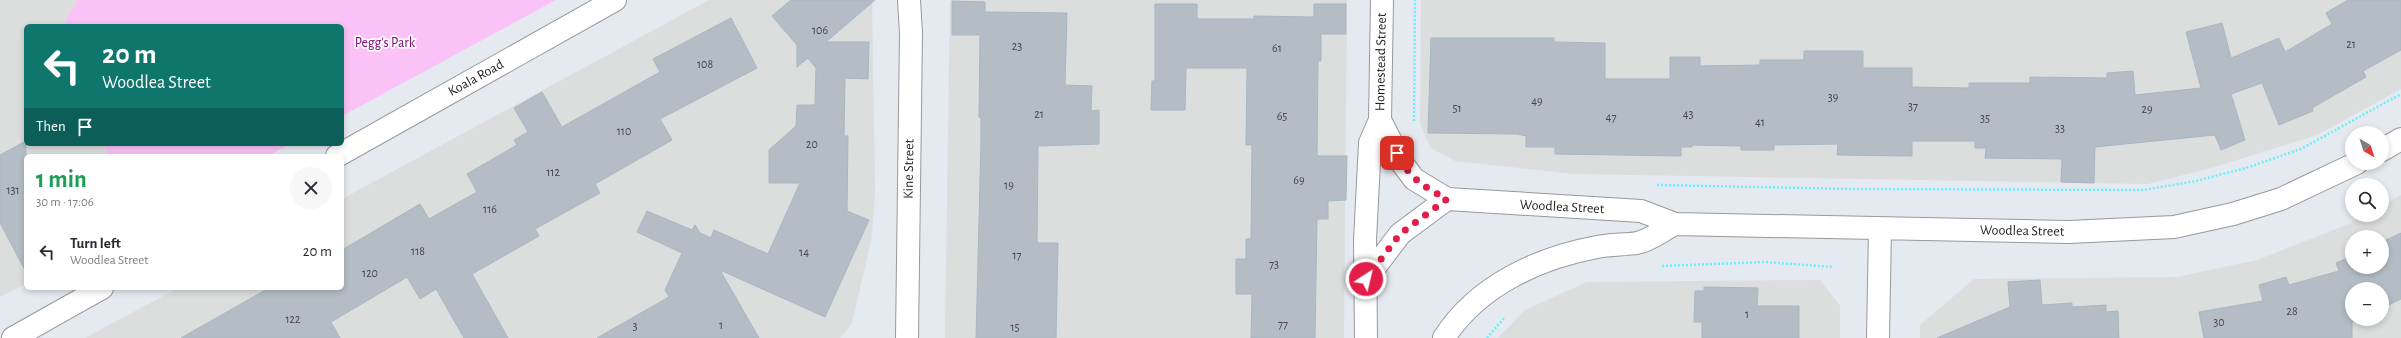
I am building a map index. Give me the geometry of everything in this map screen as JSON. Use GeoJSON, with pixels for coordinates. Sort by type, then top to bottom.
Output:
{"type":"FeatureCollection","features":[{"type":"Feature","properties":{"kind":"street","name":"Koala Road"},"geometry":{"type":"LineString","coordinates":[[341,154],[615,0]]}},
{"type":"Feature","properties":{"kind":"street","name":"Kine Street"},"geometry":{"type":"LineString","coordinates":[[907,338],[911,33],[909,0]]}},
{"type":"Feature","properties":{"kind":"street","name":"Homestead Street"},"geometry":{"type":"LineString","coordinates":[[1366,338],[1365,240],[1370,143],[1380,120],[1382,0]]}},
{"type":"Feature","properties":{"kind":"street","name":"Woodlea Street"},"geometry":{"type":"LineString","coordinates":[[1380,120],[1402,163],[1414,179],[1447,199],[1641,211],[1675,224],[2069,232],[2174,227],[2233,214],[2281,200],[2345,169]]}},
{"type":"Feature","properties":{"kind":"street"},"geometry":{"type":"LineString","coordinates":[[2389,146],[2401,139]]}},
{"type":"Feature","properties":{"kind":"street"},"geometry":{"type":"LineString","coordinates":[[1366,279],[1400,234],[1447,199]]}},
{"type":"Feature","properties":{"kind":"street","name":"Woodlea Street"},"geometry":{"type":"LineString","coordinates":[[1444,338],[1451,327],[1478,300],[1512,276],[1554,258],[1598,246],[1638,243],[1675,224]]}},
{"type":"Feature","properties":{"kind":"street"},"geometry":{"type":"LineString","coordinates":[[1878,338],[1880,229]]}},
{"type":"Feature","properties":{"kind":"street"},"geometry":{"type":"LineString","coordinates":[[13,338],[98,290]]}},
{"type":"Feature","properties":{"kind":"path"},"geometry":{"type":"LineString","coordinates":[[1414,127],[1415,0]]}},
{"type":"Feature","properties":{"kind":"path"},"geometry":{"type":"LineString","coordinates":[[1650,185],[1855,189],[2143,190],[2196,181],[2249,167],[2301,149],[2401,94]]}},
{"type":"Feature","properties":{"kind":"path"},"geometry":{"type":"LineString","coordinates":[[1655,266],[1765,262],[1833,267]]}},
{"type":"Feature","properties":{"kind":"path"},"geometry":{"type":"LineString","coordinates":[[1487,338],[1506,316]]}},
{"type":"Feature","properties":{"kind":"shaded area"},"geometry":{"type":"Polygon","coordinates":[[[0,0],[77,0],[64,24],[24,24],[24,146],[104,146],[108,154],[24,154],[24,285],[0,297],[0,0]]]}},
{"type":"Feature","properties":{"kind":"shaded area"},"geometry":{"type":"Polygon","coordinates":[[[709,0],[872,0],[875,191],[873,222],[871,240],[852,323],[840,338],[85,338],[174,290],[344,290],[344,198],[709,0]]]}},
{"type":"Feature","properties":{"kind":"shaded area"},"geometry":{"type":"Polygon","coordinates":[[[950,0],[1347,0],[1344,338],[945,338],[950,0]]]}},
{"type":"Feature","properties":{"kind":"shaded area"},"geometry":{"type":"Polygon","coordinates":[[[1421,0],[2401,0],[2401,89],[2317,135],[2215,167],[2148,184],[1574,174],[1455,161],[1431,148],[1420,124],[1421,0]]]}},
{"type":"Feature","properties":{"kind":"shaded area"},"geometry":{"type":"Polygon","coordinates":[[[2401,195],[2401,338],[1920,338],[1920,325],[1974,279],[2177,277],[2257,260],[2353,222],[2389,222],[2389,202],[2401,195]]]}},
{"type":"Feature","properties":{"kind":"shaded area"},"geometry":{"type":"Polygon","coordinates":[[[1820,280],[1840,306],[1840,338],[1498,338],[1525,310],[1587,282],[1820,280]]]}},
{"type":"Feature","properties":{"kind":"green space","name":"Pegg's Park"},"geometry":{"type":"Polygon","coordinates":[[[77,0],[556,0],[344,115],[344,24],[64,24],[77,0]]]}},
{"type":"Feature","properties":{"kind":"green space"},"geometry":{"type":"Polygon","coordinates":[[[104,146],[286,146],[272,154],[108,154],[104,146]]]}},
{"type":"Feature","properties":{"kind":"building"},"geometry":{"type":"Polygon","coordinates":[[[791,0],[875,0],[826,42],[869,42],[868,79],[845,78],[844,136],[848,136],[847,211],[869,220],[825,317],[720,270],[759,338],[597,338],[669,297],[665,290],[682,253],[637,232],[647,211],[692,230],[695,225],[700,233],[711,238],[714,230],[768,254],[800,183],[769,183],[769,150],[796,126],[797,105],[815,105],[816,68],[808,58],[797,67],[797,45],[772,16],[791,0]]]}},
{"type":"Feature","properties":{"kind":"building"},"geometry":{"type":"Polygon","coordinates":[[[2348,0],[2401,0],[2401,50],[2363,71],[2366,77],[2312,108],[2313,111],[2279,125],[2262,83],[2231,94],[2245,140],[2221,150],[2215,135],[2095,147],[2094,183],[2061,182],[2062,159],[1985,158],[1986,148],[1975,148],[1975,141],[1912,141],[1912,156],[1837,155],[1838,144],[1774,145],[1774,150],[1741,150],[1741,146],[1692,145],[1692,147],[1681,147],[1681,156],[1555,154],[1555,147],[1526,147],[1526,136],[1517,134],[1428,133],[1431,38],[1554,38],[1554,42],[1605,43],[1605,79],[1670,79],[1670,57],[1700,57],[1700,66],[1760,65],[1760,60],[1804,60],[1804,51],[1863,51],[1863,68],[1912,68],[1912,87],[1969,88],[1969,83],[2030,83],[2030,77],[2107,78],[2107,73],[2133,71],[2135,95],[2201,88],[2186,32],[2222,23],[2231,58],[2279,38],[2285,52],[2332,24],[2326,13],[2348,0]]]}},
{"type":"Feature","properties":{"kind":"building"},"geometry":{"type":"Polygon","coordinates":[[[952,1],[985,2],[985,12],[1067,13],[1065,85],[1092,86],[1091,111],[1099,110],[1099,144],[1038,146],[1037,243],[1058,243],[1056,338],[976,338],[981,142],[981,118],[979,117],[980,35],[952,35],[952,1]]]}},
{"type":"Feature","properties":{"kind":"building"},"geometry":{"type":"Polygon","coordinates":[[[1155,4],[1197,4],[1197,19],[1254,19],[1254,16],[1314,17],[1314,4],[1346,4],[1346,34],[1321,34],[1321,61],[1318,61],[1317,156],[1347,156],[1346,200],[1328,201],[1328,219],[1317,219],[1315,338],[1251,338],[1252,294],[1236,294],[1236,259],[1246,259],[1246,239],[1251,239],[1252,145],[1246,145],[1247,68],[1186,68],[1185,110],[1151,110],[1152,81],[1155,81],[1155,4]]]}},
{"type":"Feature","properties":{"kind":"building"},"geometry":{"type":"Polygon","coordinates":[[[731,18],[757,68],[660,119],[672,140],[595,184],[600,193],[535,229],[539,236],[472,274],[508,338],[464,338],[436,289],[420,299],[407,277],[331,322],[340,338],[181,338],[265,290],[344,290],[344,249],[420,204],[429,219],[477,192],[467,174],[517,145],[514,140],[528,132],[514,108],[542,92],[562,127],[660,72],[653,59],[731,18]]]}},
{"type":"Feature","properties":{"kind":"building"},"geometry":{"type":"Polygon","coordinates":[[[24,142],[24,146],[26,146],[26,154],[24,154],[24,268],[0,223],[0,155],[24,142]]]}},
{"type":"Feature","properties":{"kind":"building"},"geometry":{"type":"Polygon","coordinates":[[[2401,233],[2401,299],[2389,305],[2389,282],[2345,282],[2345,326],[2352,326],[2352,338],[2204,338],[2199,312],[2263,301],[2259,285],[2286,277],[2289,285],[2339,271],[2336,263],[2345,259],[2345,274],[2389,274],[2389,239],[2401,233]]]}},
{"type":"Feature","properties":{"kind":"building"},"geometry":{"type":"Polygon","coordinates":[[[2040,280],[2042,305],[2072,303],[2072,307],[2106,305],[2106,312],[2118,311],[2119,338],[1937,338],[2010,307],[2008,282],[2040,280]]]}},
{"type":"Feature","properties":{"kind":"building"},"geometry":{"type":"Polygon","coordinates":[[[1704,287],[1758,288],[1757,306],[1799,306],[1799,338],[1702,338],[1702,322],[1694,322],[1695,291],[1704,291],[1704,287]]]}},
{"type":"Feature","properties":{"kind":"route"},"geometry":{"type":"LineString","coordinates":[[1366,279],[1384,253],[1400,234],[1447,199],[1414,179],[1402,163],[1397,153]]}}]}
